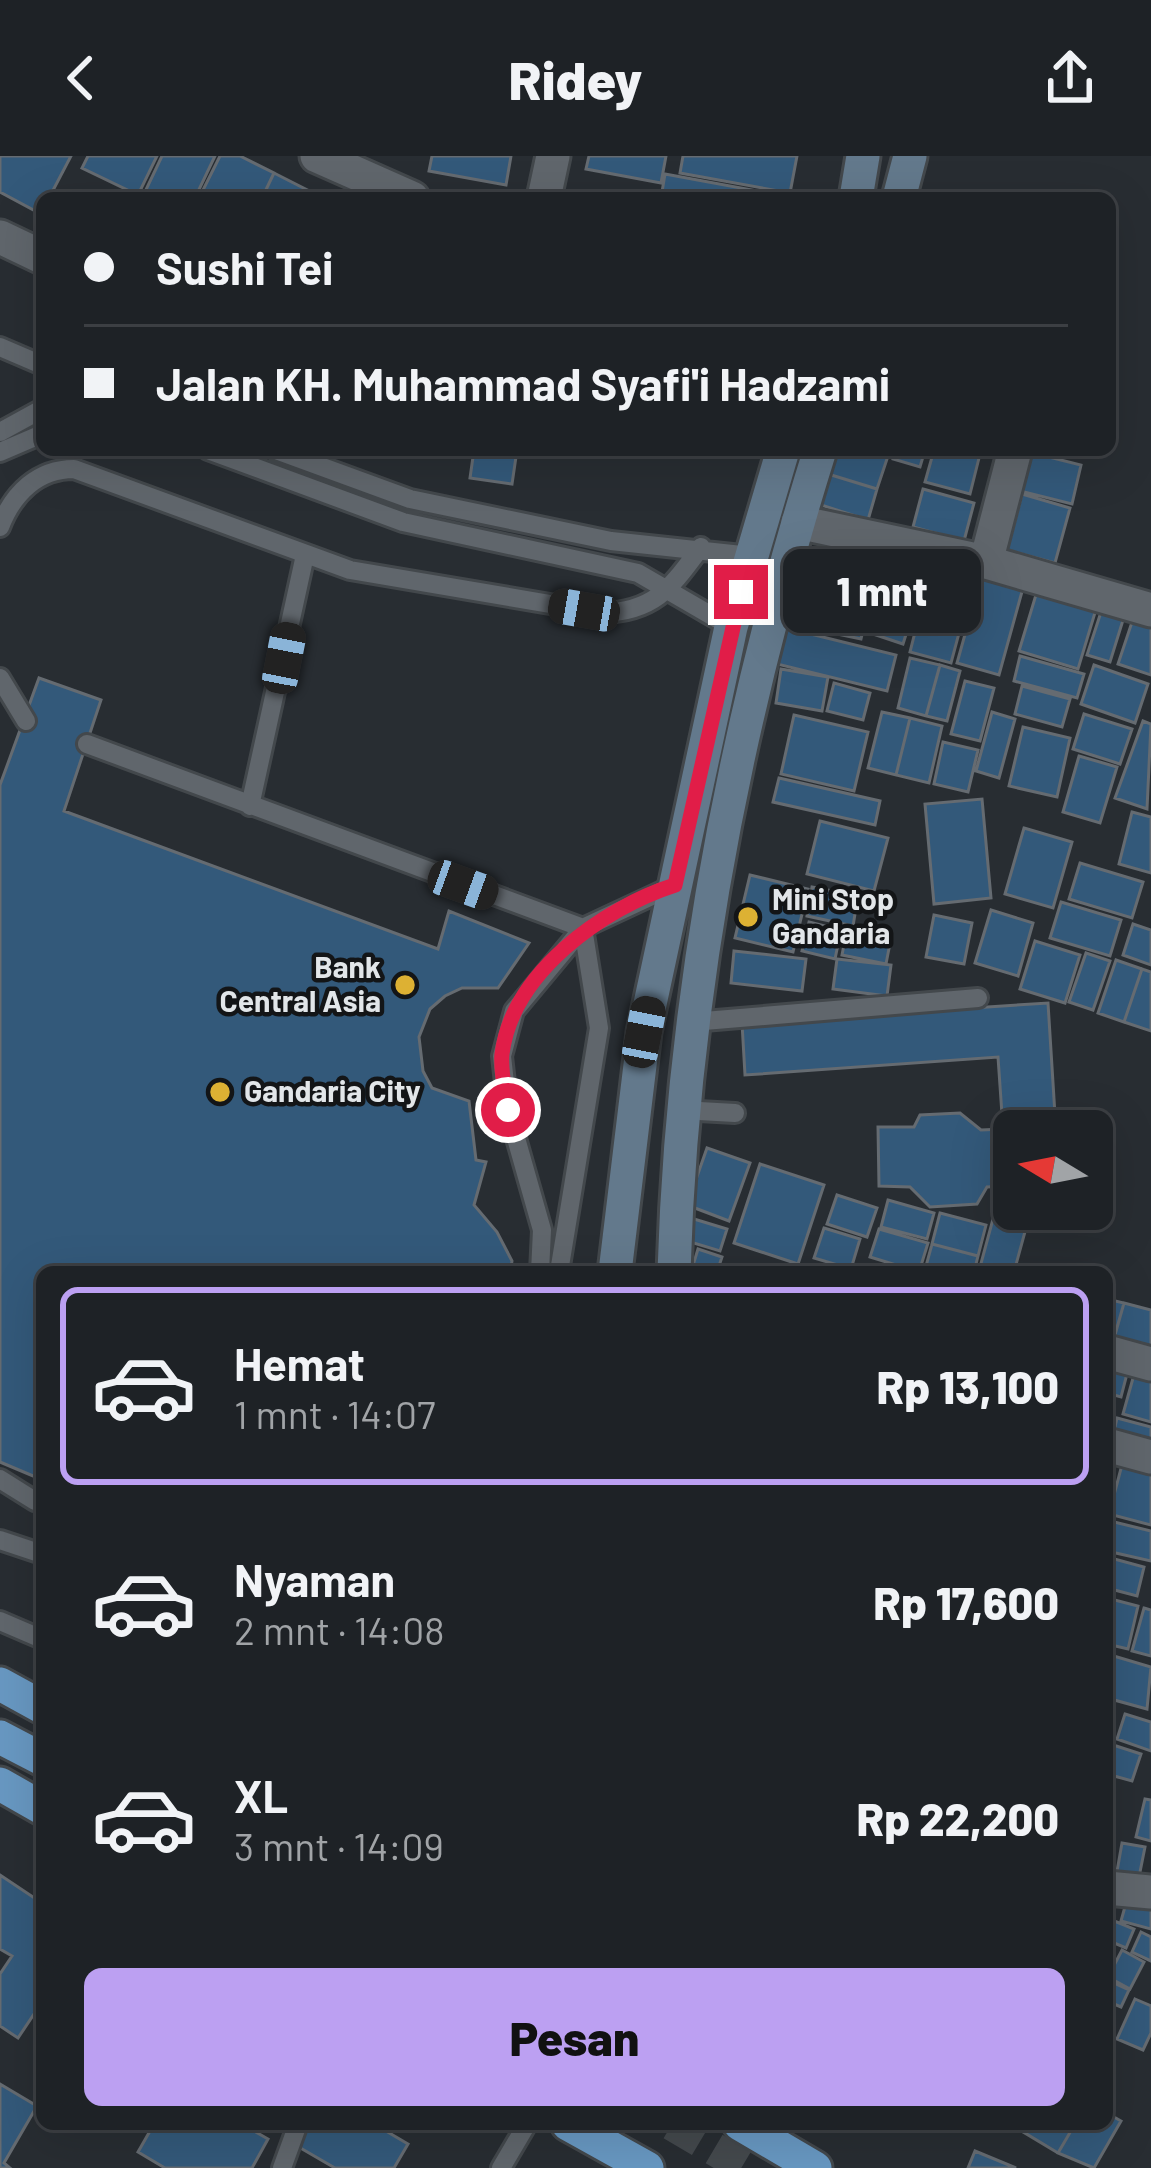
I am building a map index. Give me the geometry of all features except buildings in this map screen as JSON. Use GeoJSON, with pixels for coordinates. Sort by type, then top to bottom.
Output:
{"type":"FeatureCollection","features":[{"type":"Feature","properties":{"kind":"highway"},"geometry":{"type":"LineString","coordinates":[[0,1684],[36,1704]]}},
{"type":"Feature","properties":{"kind":"highway"},"geometry":{"type":"LineString","coordinates":[[0,1737],[36,1756]]}},
{"type":"Feature","properties":{"kind":"highway"},"geometry":{"type":"LineString","coordinates":[[0,1784],[36,1805]]}},
{"type":"Feature","properties":{"kind":"highway"},"geometry":{"type":"LineString","coordinates":[[581,2130],[647,2168]]}},
{"type":"Feature","properties":{"kind":"highway"},"geometry":{"type":"LineString","coordinates":[[750,2130],[814,2167]]}},
{"type":"Feature","properties":{"kind":"main road"},"geometry":{"type":"LineString","coordinates":[[857,192],[863,156]]}},
{"type":"Feature","properties":{"kind":"main road"},"geometry":{"type":"LineString","coordinates":[[901,192],[910,156]]}},
{"type":"Feature","properties":{"kind":"main road"},"geometry":{"type":"LineString","coordinates":[[616,1266],[644,1032],[731,627],[781,456]]}},
{"type":"Feature","properties":{"kind":"main road"},"geometry":{"type":"LineString","coordinates":[[674,1266],[679,1122],[692,1022],[752,690],[818,456]]}},
{"type":"Feature","properties":{"kind":"main road"},"geometry":{"type":"LineString","coordinates":[[631,1136],[679,1122]]}},
{"type":"Feature","properties":{"kind":"main road"},"geometry":{"type":"LineString","coordinates":[[780,2130],[814,2167]]}},
{"type":"Feature","properties":{"kind":"street"},"geometry":{"type":"LineString","coordinates":[[319,156],[399,192]]}},
{"type":"Feature","properties":{"kind":"street"},"geometry":{"type":"LineString","coordinates":[[545,192],[553,156]]}},
{"type":"Feature","properties":{"kind":"street"},"geometry":{"type":"LineString","coordinates":[[0,237],[36,254]]}},
{"type":"Feature","properties":{"kind":"street"},"geometry":{"type":"LineString","coordinates":[[986,562],[1014,456]]}},
{"type":"Feature","properties":{"kind":"street"},"geometry":{"type":"LineString","coordinates":[[798,522],[986,562],[1151,610]]}},
{"type":"Feature","properties":{"kind":"street"},"geometry":{"type":"LineString","coordinates":[[1113,1354],[1151,1364]]}},
{"type":"Feature","properties":{"kind":"street"},"geometry":{"type":"LineString","coordinates":[[1113,1447],[1151,1457]]}},
{"type":"Feature","properties":{"kind":"street"},"geometry":{"type":"LineString","coordinates":[[1113,1889],[1151,1892]]}},
{"type":"Feature","properties":{"kind":"lane"},"geometry":{"type":"LineString","coordinates":[[0,347],[36,362]]}},
{"type":"Feature","properties":{"kind":"lane"},"geometry":{"type":"LineString","coordinates":[[0,432],[36,412]]}},
{"type":"Feature","properties":{"kind":"lane"},"geometry":{"type":"LineString","coordinates":[[0,452],[36,437]]}},
{"type":"Feature","properties":{"kind":"lane"},"geometry":{"type":"LineString","coordinates":[[224,456],[403,522],[611,565],[669,590],[731,627]]}},
{"type":"Feature","properties":{"kind":"lane"},"geometry":{"type":"LineString","coordinates":[[292,456],[410,499],[611,541],[751,556]]}},
{"type":"Feature","properties":{"kind":"lane"},"geometry":{"type":"LineString","coordinates":[[0,527],[26,486],[51,469],[74,470],[305,555],[370,574],[604,613],[634,612],[669,590],[701,548]]}},
{"type":"Feature","properties":{"kind":"lane"},"geometry":{"type":"LineString","coordinates":[[250,806],[305,555]]}},
{"type":"Feature","properties":{"kind":"lane"},"geometry":{"type":"LineString","coordinates":[[0,678],[26,721]]}},
{"type":"Feature","properties":{"kind":"lane"},"geometry":{"type":"LineString","coordinates":[[87,744],[583,928]]}},
{"type":"Feature","properties":{"kind":"lane"},"geometry":{"type":"LineString","coordinates":[[540,1266],[542,1230],[508,1110],[502,1056],[514,1011],[583,928],[675,885]]}},
{"type":"Feature","properties":{"kind":"lane"},"geometry":{"type":"LineString","coordinates":[[560,1266],[598,1028],[583,928]]}},
{"type":"Feature","properties":{"kind":"lane"},"geometry":{"type":"LineString","coordinates":[[692,1022],[978,998]]}},
{"type":"Feature","properties":{"kind":"lane"},"geometry":{"type":"LineString","coordinates":[[679,1122],[735,1113]]}},
{"type":"Feature","properties":{"kind":"lane"},"geometry":{"type":"LineString","coordinates":[[0,1479],[30,1499],[0,1501]]}},
{"type":"Feature","properties":{"kind":"lane"},"geometry":{"type":"LineString","coordinates":[[2,1540],[36,1552]]}},
{"type":"Feature","properties":{"kind":"lane"},"geometry":{"type":"LineString","coordinates":[[0,1621],[36,1636]]}},
{"type":"Feature","properties":{"kind":"lane"},"geometry":{"type":"LineString","coordinates":[[282,2168],[296,2130]]}},
{"type":"Feature","properties":{"kind":"lane"},"geometry":{"type":"LineString","coordinates":[[501,2168],[523,2130]]}},
{"type":"Feature","properties":{"kind":"tunnel"},"geometry":{"type":"LineString","coordinates":[[682,2130],[746,2168]]}},
{"type":"Feature","properties":{"kind":"place","name":"Mini Stop Gandaria"},"geometry":{"type":"Point","coordinates":[748,917]}},
{"type":"Feature","properties":{"kind":"place","name":"Bank Central Asia"},"geometry":{"type":"Point","coordinates":[405,985]}},
{"type":"Feature","properties":{"kind":"place","name":"Gandaria City"},"geometry":{"type":"Point","coordinates":[220,1092]}},
{"type":"Feature","properties":{"kind":"route"},"geometry":{"type":"LineString","coordinates":[[508,1110],[502,1056],[514,1011],[583,928],[645,894],[675,885],[741,592]]}}]}
